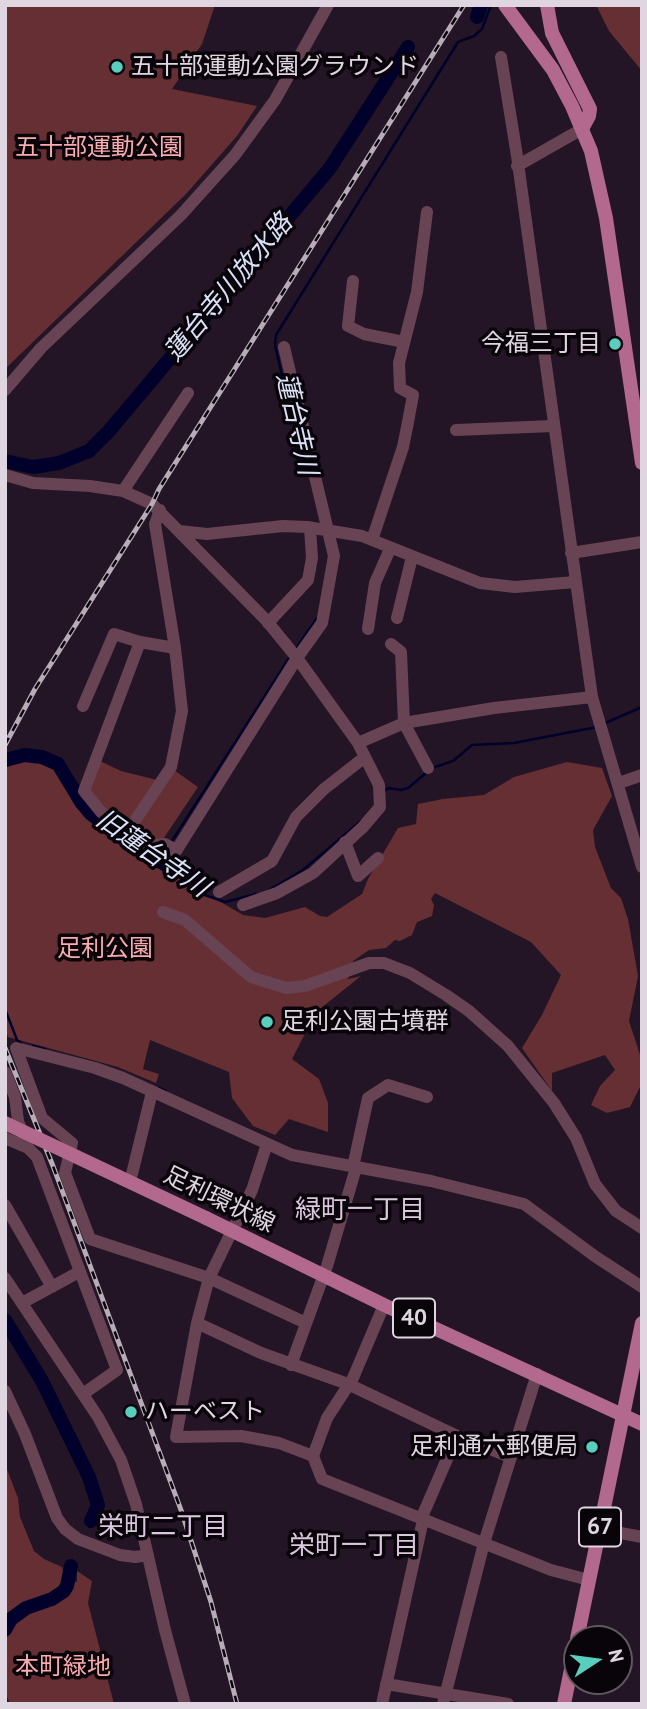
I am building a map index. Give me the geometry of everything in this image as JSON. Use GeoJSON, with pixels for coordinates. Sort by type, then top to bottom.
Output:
{"type":"FeatureCollection","features":[{"type":"Feature","properties":{"kind":"main road"},"geometry":{"type":"LineString","coordinates":[[505,5],[553,70],[591,151],[606,218],[637,400],[642,463]]}},
{"type":"Feature","properties":{"kind":"main road"},"geometry":{"type":"LineString","coordinates":[[547,5],[552,33],[590,109],[582,129]]}},
{"type":"Feature","properties":{"kind":"main road"},"geometry":{"type":"LineString","coordinates":[[5,1114],[52,1136],[83,1160]]}},
{"type":"Feature","properties":{"kind":"main road","name":"足利環状線"},"geometry":{"type":"LineString","coordinates":[[5,1123],[384,1305],[642,1424]]}},
{"type":"Feature","properties":{"kind":"main road"},"geometry":{"type":"LineString","coordinates":[[5,1132],[57,1156],[76,1162],[83,1160]]}},
{"type":"Feature","properties":{"kind":"main road","name":"67"},"geometry":{"type":"LineString","coordinates":[[580,1625],[642,1322]]}},
{"type":"Feature","properties":{"kind":"street"},"geometry":{"type":"LineString","coordinates":[[5,390],[41,348],[181,215],[235,155],[275,100],[328,5]]}},
{"type":"Feature","properties":{"kind":"street"},"geometry":{"type":"LineString","coordinates":[[501,57],[592,697],[642,867]]}},
{"type":"Feature","properties":{"kind":"street"},"geometry":{"type":"LineString","coordinates":[[517,166],[582,129]]}},
{"type":"Feature","properties":{"kind":"street"},"geometry":{"type":"LineString","coordinates":[[372,540],[403,447],[408,422],[412,395],[400,388],[399,363],[418,292],[427,212]]}},
{"type":"Feature","properties":{"kind":"street"},"geometry":{"type":"LineString","coordinates":[[353,281],[348,326],[364,334],[404,342]]}},
{"type":"Feature","properties":{"kind":"street"},"geometry":{"type":"LineString","coordinates":[[140,642],[84,792],[101,812],[128,831],[150,846],[165,844],[174,855],[297,657],[322,623],[334,556],[284,347]]}},
{"type":"Feature","properties":{"kind":"street"},"geometry":{"type":"LineString","coordinates":[[123,491],[188,393]]}},
{"type":"Feature","properties":{"kind":"street"},"geometry":{"type":"LineString","coordinates":[[456,430],[553,426]]}},
{"type":"Feature","properties":{"kind":"street"},"geometry":{"type":"LineString","coordinates":[[5,475],[33,483],[123,491],[145,499],[160,510],[297,657],[358,743],[379,785],[380,807],[363,827],[313,873],[277,893],[243,905]]}},
{"type":"Feature","properties":{"kind":"street"},"geometry":{"type":"LineString","coordinates":[[128,831],[171,768],[182,711],[155,524],[160,510]]}},
{"type":"Feature","properties":{"kind":"street"},"geometry":{"type":"LineString","coordinates":[[179,531],[207,534],[283,526],[310,528],[372,540],[480,583],[515,587],[575,582]]}},
{"type":"Feature","properties":{"kind":"street"},"geometry":{"type":"LineString","coordinates":[[268,623],[308,580],[312,558],[310,528]]}},
{"type":"Feature","properties":{"kind":"street"},"geometry":{"type":"LineString","coordinates":[[571,554],[642,542]]}},
{"type":"Feature","properties":{"kind":"street"},"geometry":{"type":"LineString","coordinates":[[368,629],[375,583],[390,548]]}},
{"type":"Feature","properties":{"kind":"street"},"geometry":{"type":"LineString","coordinates":[[397,618],[412,557]]}},
{"type":"Feature","properties":{"kind":"street"},"geometry":{"type":"LineString","coordinates":[[83,706],[114,634],[175,648]]}},
{"type":"Feature","properties":{"kind":"street"},"geometry":{"type":"LineString","coordinates":[[391,644],[401,652],[404,723],[428,768]]}},
{"type":"Feature","properties":{"kind":"street"},"geometry":{"type":"LineString","coordinates":[[358,743],[404,723],[495,708],[592,697]]}},
{"type":"Feature","properties":{"kind":"street"},"geometry":{"type":"LineString","coordinates":[[219,892],[272,861],[296,817],[324,789],[365,757]]}},
{"type":"Feature","properties":{"kind":"street"},"geometry":{"type":"LineString","coordinates":[[619,783],[642,775]]}},
{"type":"Feature","properties":{"kind":"street"},"geometry":{"type":"LineString","coordinates":[[345,842],[358,876],[378,859]]}},
{"type":"Feature","properties":{"kind":"street"},"geometry":{"type":"LineString","coordinates":[[163,912],[185,920],[251,977],[286,988],[305,986],[369,963],[384,963],[410,973],[446,995],[508,1046],[554,1102],[576,1138],[595,1184],[616,1211],[642,1228]]}},
{"type":"Feature","properties":{"kind":"street"},"geometry":{"type":"LineString","coordinates":[[306,1323],[209,1278],[90,1238],[65,1173],[72,1143],[42,1118],[16,1048],[95,1068],[292,1155],[354,1165],[524,1203],[596,1257],[642,1287]]}},
{"type":"Feature","properties":{"kind":"street"},"geometry":{"type":"LineString","coordinates":[[5,1072],[15,1097],[18,1121],[28,1148]]}},
{"type":"Feature","properties":{"kind":"street"},"geometry":{"type":"LineString","coordinates":[[291,1365],[327,1266],[354,1165],[368,1098],[388,1085],[427,1097]]}},
{"type":"Feature","properties":{"kind":"street"},"geometry":{"type":"LineString","coordinates":[[132,1174],[152,1092]]}},
{"type":"Feature","properties":{"kind":"street"},"geometry":{"type":"LineString","coordinates":[[5,1138],[28,1148],[37,1157],[117,1370],[83,1394]]}},
{"type":"Feature","properties":{"kind":"street"},"geometry":{"type":"LineString","coordinates":[[267,1144],[252,1190],[209,1278],[197,1323],[176,1437],[260,1438],[313,1456]]}},
{"type":"Feature","properties":{"kind":"street"},"geometry":{"type":"LineString","coordinates":[[5,1205],[52,1287]]}},
{"type":"Feature","properties":{"kind":"street"},"geometry":{"type":"LineString","coordinates":[[22,1303],[79,1272]]}},
{"type":"Feature","properties":{"kind":"street"},"geometry":{"type":"LineString","coordinates":[[5,1278],[83,1394],[121,1460],[136,1504],[185,1704]]}},
{"type":"Feature","properties":{"kind":"street"},"geometry":{"type":"LineString","coordinates":[[384,1305],[353,1378],[327,1418],[313,1456],[322,1479],[551,1570],[589,1580]]}},
{"type":"Feature","properties":{"kind":"street"},"geometry":{"type":"LineString","coordinates":[[197,1323],[291,1365],[348,1384],[457,1436],[510,1457]]}},
{"type":"Feature","properties":{"kind":"street"},"geometry":{"type":"LineString","coordinates":[[444,1699],[484,1543],[537,1374]]}},
{"type":"Feature","properties":{"kind":"street"},"geometry":{"type":"LineString","coordinates":[[5,1391],[25,1434],[57,1518],[65,1529],[78,1539],[120,1555],[135,1558],[148,1555]]}},
{"type":"Feature","properties":{"kind":"street"},"geometry":{"type":"LineString","coordinates":[[382,1704],[422,1520],[457,1436]]}},
{"type":"Feature","properties":{"kind":"street"},"geometry":{"type":"LineString","coordinates":[[599,1529],[642,1537]]}},
{"type":"Feature","properties":{"kind":"street"},"geometry":{"type":"LineString","coordinates":[[386,1684],[444,1699],[508,1704]]}},
{"type":"Feature","properties":{"kind":"green space","name":"五十部運動公園"},"geometry":{"type":"Polygon","coordinates":[[[8,5],[215,5],[202,44],[172,89],[257,106],[237,136],[186,194],[5,369],[5,14],[8,5]]]}},
{"type":"Feature","properties":{"kind":"green space"},"geometry":{"type":"Polygon","coordinates":[[[596,5],[642,5],[642,71],[609,31],[596,5]]]}},
{"type":"Feature","properties":{"kind":"green space","name":"足利公園"},"geometry":{"type":"Polygon","coordinates":[[[96,759],[121,771],[161,781],[171,768],[198,787],[149,860],[243,915],[265,918],[305,907],[327,917],[362,894],[398,828],[416,824],[418,804],[484,795],[514,777],[567,762],[602,768],[612,796],[593,830],[595,847],[611,888],[621,898],[628,919],[638,976],[629,1021],[642,1061],[642,1083],[630,1107],[607,1113],[591,1105],[600,1086],[615,1070],[605,1055],[552,1073],[552,1091],[522,1048],[561,975],[531,942],[435,893],[431,899],[434,905],[432,916],[417,922],[412,935],[400,941],[395,940],[386,948],[369,950],[353,961],[348,979],[361,976],[316,1012],[292,1059],[319,1079],[328,1103],[328,1132],[289,1119],[275,1135],[253,1126],[232,1098],[229,1072],[150,1040],[143,1069],[159,1074],[156,1083],[118,1067],[8,1037],[5,1028],[5,768],[20,762],[38,762],[57,771],[82,809],[96,759]]]}},
{"type":"Feature","properties":{"kind":"green space","name":"本町緑地"},"geometry":{"type":"Polygon","coordinates":[[[5,1464],[18,1498],[20,1517],[34,1551],[62,1567],[66,1581],[77,1582],[77,1571],[92,1581],[88,1603],[114,1704],[10,1704],[5,1692],[5,1464]]]}},
{"type":"Feature","properties":{"kind":"waterway","name":"蓮台寺川"},"geometry":{"type":"LineString","coordinates":[[477,17],[481,5]]}},
{"type":"Feature","properties":{"kind":"waterway","name":"蓮台寺川"},"geometry":{"type":"LineString","coordinates":[[306,465],[289,406],[275,345],[276,335],[458,42],[474,36],[482,29],[491,5]]}},
{"type":"Feature","properties":{"kind":"waterway","name":"蓮台寺川放水路"},"geometry":{"type":"LineString","coordinates":[[5,461],[33,467],[59,463],[89,451],[109,431],[330,168],[408,47]]}},
{"type":"Feature","properties":{"kind":"waterway","name":"蓮台寺川"},"geometry":{"type":"LineString","coordinates":[[295,650],[317,618]]}},
{"type":"Feature","properties":{"kind":"waterway","name":"蓮台寺川"},"geometry":{"type":"LineString","coordinates":[[172,841],[291,655]]}},
{"type":"Feature","properties":{"kind":"waterway","name":"旧蓮台寺川"},"geometry":{"type":"LineString","coordinates":[[603,724],[642,707]]}},
{"type":"Feature","properties":{"kind":"waterway","name":"旧蓮台寺川"},"geometry":{"type":"LineString","coordinates":[[383,792],[388,788],[408,788],[432,768],[453,761],[472,745],[514,743],[597,727]]}},
{"type":"Feature","properties":{"kind":"waterway","name":"旧蓮台寺川"},"geometry":{"type":"LineString","coordinates":[[5,760],[25,755],[42,757],[58,764],[91,814],[138,849],[166,865]]}},
{"type":"Feature","properties":{"kind":"waterway","name":"旧蓮台寺川"},"geometry":{"type":"LineString","coordinates":[[269,890],[303,870],[361,821]]}},
{"type":"Feature","properties":{"kind":"waterway","name":"蓮台寺川"},"geometry":{"type":"LineString","coordinates":[[159,860],[167,850]]}},
{"type":"Feature","properties":{"kind":"waterway","name":"旧蓮台寺川"},"geometry":{"type":"LineString","coordinates":[[166,865],[202,894],[225,902],[256,894]]}},
{"type":"Feature","properties":{"kind":"waterway"},"geometry":{"type":"LineString","coordinates":[[5,1009],[17,1040],[21,1043]]}},
{"type":"Feature","properties":{"kind":"waterway"},"geometry":{"type":"LineString","coordinates":[[33,1046],[45,1049]]}},
{"type":"Feature","properties":{"kind":"waterway"},"geometry":{"type":"LineString","coordinates":[[159,1088],[166,1091]]}},
{"type":"Feature","properties":{"kind":"waterway","name":"旧蓮台寺川"},"geometry":{"type":"LineString","coordinates":[[5,1320],[42,1381],[89,1477],[98,1505],[91,1521]]}},
{"type":"Feature","properties":{"kind":"waterway","name":"旧蓮台寺川"},"geometry":{"type":"LineString","coordinates":[[5,1630],[11,1619],[26,1608],[52,1599],[64,1591],[71,1566]]}},
{"type":"Feature","properties":{"kind":"railway"},"geometry":{"type":"LineString","coordinates":[[5,745],[35,689],[159,489],[464,5]]}},
{"type":"Feature","properties":{"kind":"railway"},"geometry":{"type":"LineString","coordinates":[[5,1048],[53,1166],[181,1510],[211,1602],[237,1704]]}},
{"type":"Feature","properties":{"kind":"place","name":"五十部運動公園グラウンド"},"geometry":{"type":"Point","coordinates":[117,67]}},
{"type":"Feature","properties":{"kind":"place","name":"今福三丁目"},"geometry":{"type":"Point","coordinates":[615,344]}},
{"type":"Feature","properties":{"kind":"place","name":"足利公園古墳群"},"geometry":{"type":"Point","coordinates":[267,1022]}},
{"type":"Feature","properties":{"kind":"place","name":"ハーベスト"},"geometry":{"type":"Point","coordinates":[131,1412]}},
{"type":"Feature","properties":{"kind":"place","name":"足利通六郵便局"},"geometry":{"type":"Point","coordinates":[592,1447]}},
{"type":"Feature","properties":{"kind":"district","name":"緑町一丁目"},"geometry":{"type":"Point","coordinates":[360,1211]}},
{"type":"Feature","properties":{"kind":"district","name":"栄町二丁目"},"geometry":{"type":"Point","coordinates":[163,1528]}},
{"type":"Feature","properties":{"kind":"district","name":"栄町一丁目"},"geometry":{"type":"Point","coordinates":[354,1547]}}]}
